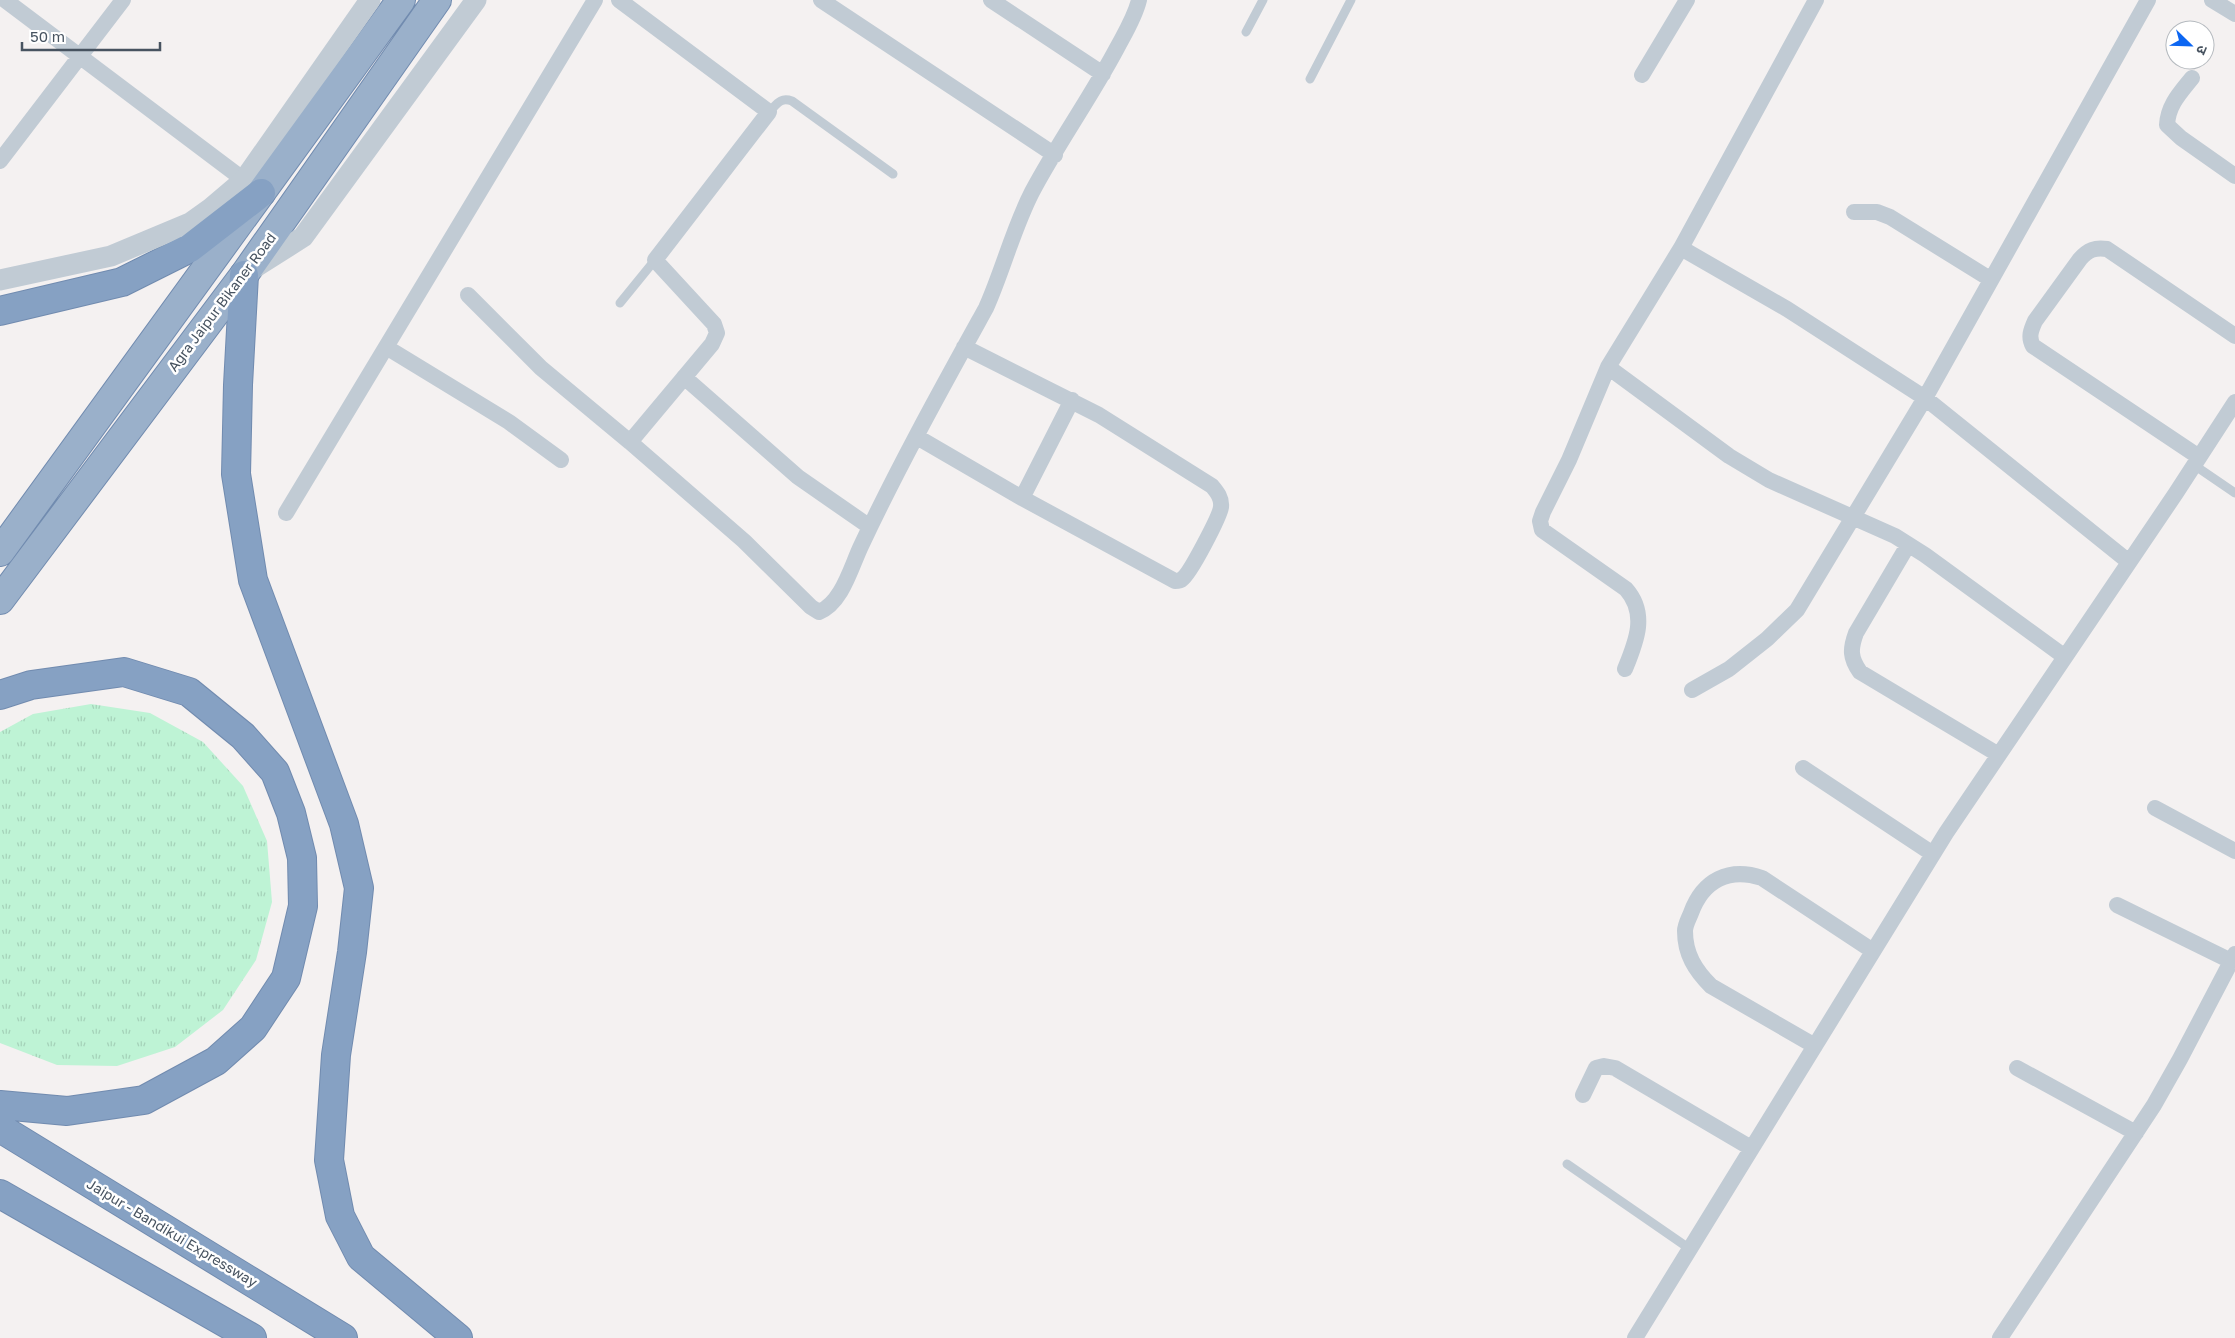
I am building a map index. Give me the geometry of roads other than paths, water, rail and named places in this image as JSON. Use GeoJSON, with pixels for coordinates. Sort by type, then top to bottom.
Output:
{"type":"FeatureCollection","features":[{"type":"Feature","properties":{"kind":"highway"},"geometry":{"type":"LineString","coordinates":[[0,552],[252,187],[401,0]]}},
{"type":"Feature","properties":{"kind":"highway","name":"Agra Jaipur Bikaner Road"},"geometry":{"type":"LineString","coordinates":[[0,600],[244,275],[437,0]]}},
{"type":"Feature","properties":{"kind":"highway"},"geometry":{"type":"LineString","coordinates":[[0,311],[122,282],[190,248],[252,187]]}},
{"type":"Feature","properties":{"kind":"highway"},"geometry":{"type":"LineString","coordinates":[[244,275],[238,385],[236,474],[253,580],[344,824],[359,888],[352,952],[336,1055],[329,1160],[340,1216],[361,1257],[458,1338]]}},
{"type":"Feature","properties":{"kind":"highway"},"geometry":{"type":"LineString","coordinates":[[0,695],[31,684],[124,672],[189,692],[243,736],[275,772],[291,813],[302,858],[303,906],[286,978],[253,1028],[216,1061],[144,1100],[67,1111],[0,1105]]}},
{"type":"Feature","properties":{"kind":"highway","name":"Jaipur - Bandikui Expressway"},"geometry":{"type":"LineString","coordinates":[[0,1128],[343,1338]]}},
{"type":"Feature","properties":{"kind":"highway"},"geometry":{"type":"LineString","coordinates":[[0,1194],[252,1338]]}},
{"type":"Feature","properties":{"kind":"street"},"geometry":{"type":"LineString","coordinates":[[5,0],[252,187]]}},
{"type":"Feature","properties":{"kind":"street"},"geometry":{"type":"LineString","coordinates":[[0,161],[123,0]]}},
{"type":"Feature","properties":{"kind":"street"},"geometry":{"type":"LineString","coordinates":[[0,280],[111,256],[190,223],[211,208],[252,187],[370,0]]}},
{"type":"Feature","properties":{"kind":"street"},"geometry":{"type":"LineString","coordinates":[[244,275],[303,237],[476,0]]}},
{"type":"Feature","properties":{"kind":"street"},"geometry":{"type":"LineString","coordinates":[[286,514],[595,0]]}},
{"type":"Feature","properties":{"kind":"street"},"geometry":{"type":"LineString","coordinates":[[618,0],[769,112],[655,260],[714,324],[717,334],[712,344],[630,442]]}},
{"type":"Feature","properties":{"kind":"street"},"geometry":{"type":"LineString","coordinates":[[821,0],[1055,155]]}},
{"type":"Feature","properties":{"kind":"street"},"geometry":{"type":"LineString","coordinates":[[991,0],[1103,74]]}},
{"type":"Feature","properties":{"kind":"street"},"geometry":{"type":"LineString","coordinates":[[468,295],[534,362],[744,541],[811,607],[819,612],[828,608],[837,597],[870,527],[986,308],[1002,272],[1017,224],[1033,191],[1103,74],[1129,24],[1138,0]]}},
{"type":"Feature","properties":{"kind":"street"},"geometry":{"type":"LineString","coordinates":[[1642,75],[1687,0]]}},
{"type":"Feature","properties":{"kind":"street"},"geometry":{"type":"LineString","coordinates":[[1625,670],[1639,632],[1634,598],[1626,589],[1542,530],[1540,521],[1542,512],[1569,460],[1608,367],[1681,248],[1816,0]]}},
{"type":"Feature","properties":{"kind":"street"},"geometry":{"type":"LineString","coordinates":[[1692,690],[1729,669],[1767,640],[1797,610],[1926,398],[1990,279],[2148,0]]}},
{"type":"Feature","properties":{"kind":"street"},"geometry":{"type":"LineString","coordinates":[[2212,0],[2235,14]]}},
{"type":"Feature","properties":{"kind":"street"},"geometry":{"type":"LineString","coordinates":[[2192,78],[2174,100],[2167,115],[2167,125],[2181,138],[2235,176]]}},
{"type":"Feature","properties":{"kind":"street"},"geometry":{"type":"LineString","coordinates":[[1854,212],[1877,212],[1890,217],[1990,279]]}},
{"type":"Feature","properties":{"kind":"street"},"geometry":{"type":"LineString","coordinates":[[1681,248],[1787,309],[1926,398],[2129,562]]}},
{"type":"Feature","properties":{"kind":"street"},"geometry":{"type":"LineString","coordinates":[[2197,461],[2033,346],[2030,340],[2031,331],[2035,321],[2080,259],[2088,250],[2100,248],[2107,249],[2235,336]]}},
{"type":"Feature","properties":{"kind":"street"},"geometry":{"type":"LineString","coordinates":[[386,347],[510,422],[561,460]]}},
{"type":"Feature","properties":{"kind":"street"},"geometry":{"type":"LineString","coordinates":[[917,437],[1022,498],[1175,582],[1182,579],[1190,570],[1219,516],[1221,505],[1219,494],[1212,486],[1072,400],[964,347]]}},
{"type":"Feature","properties":{"kind":"street"},"geometry":{"type":"LineString","coordinates":[[1608,367],[1729,456],[1769,480],[1854,517],[1908,545],[2065,657]]}},
{"type":"Feature","properties":{"kind":"street"},"geometry":{"type":"LineString","coordinates":[[684,377],[798,477],[870,527]]}},
{"type":"Feature","properties":{"kind":"street"},"geometry":{"type":"LineString","coordinates":[[1022,498],[1072,400]]}},
{"type":"Feature","properties":{"kind":"street"},"geometry":{"type":"LineString","coordinates":[[1635,1338],[1933,854],[2197,461],[2233,411]]}},
{"type":"Feature","properties":{"kind":"street"},"geometry":{"type":"LineString","coordinates":[[1908,545],[1856,633],[1851,648],[1852,660],[1860,672],[1999,755]]}},
{"type":"Feature","properties":{"kind":"street"},"geometry":{"type":"LineString","coordinates":[[1803,768],[1933,854]]}},
{"type":"Feature","properties":{"kind":"street"},"geometry":{"type":"LineString","coordinates":[[2155,808],[2235,851]]}},
{"type":"Feature","properties":{"kind":"street"},"geometry":{"type":"LineString","coordinates":[[1814,1046],[1711,986],[1697,972],[1689,954],[1685,930],[1694,903],[1707,885],[1725,876],[1747,873],[1762,878],[1873,951]]}},
{"type":"Feature","properties":{"kind":"street"},"geometry":{"type":"LineString","coordinates":[[2000,1338],[2136,1133],[2180,1059],[2233,958],[2118,904]]}},
{"type":"Feature","properties":{"kind":"street"},"geometry":{"type":"LineString","coordinates":[[1583,1095],[1596,1068],[1604,1066],[1615,1068],[1751,1148]]}},
{"type":"Feature","properties":{"kind":"street"},"geometry":{"type":"LineString","coordinates":[[2017,1068],[2136,1133]]}},
{"type":"Feature","properties":{"kind":"lane"},"geometry":{"type":"LineString","coordinates":[[1246,32],[1263,0]]}},
{"type":"Feature","properties":{"kind":"lane"},"geometry":{"type":"LineString","coordinates":[[1310,79],[1351,0]]}},
{"type":"Feature","properties":{"kind":"lane"},"geometry":{"type":"LineString","coordinates":[[769,112],[780,101],[785,99],[792,102],[893,174]]}},
{"type":"Feature","properties":{"kind":"lane"},"geometry":{"type":"LineString","coordinates":[[620,303],[655,260]]}},
{"type":"Feature","properties":{"kind":"lane"},"geometry":{"type":"LineString","coordinates":[[2197,461],[2235,493]]}},
{"type":"Feature","properties":{"kind":"lane"},"geometry":{"type":"LineString","coordinates":[[1567,1164],[1690,1249]]}}]}
